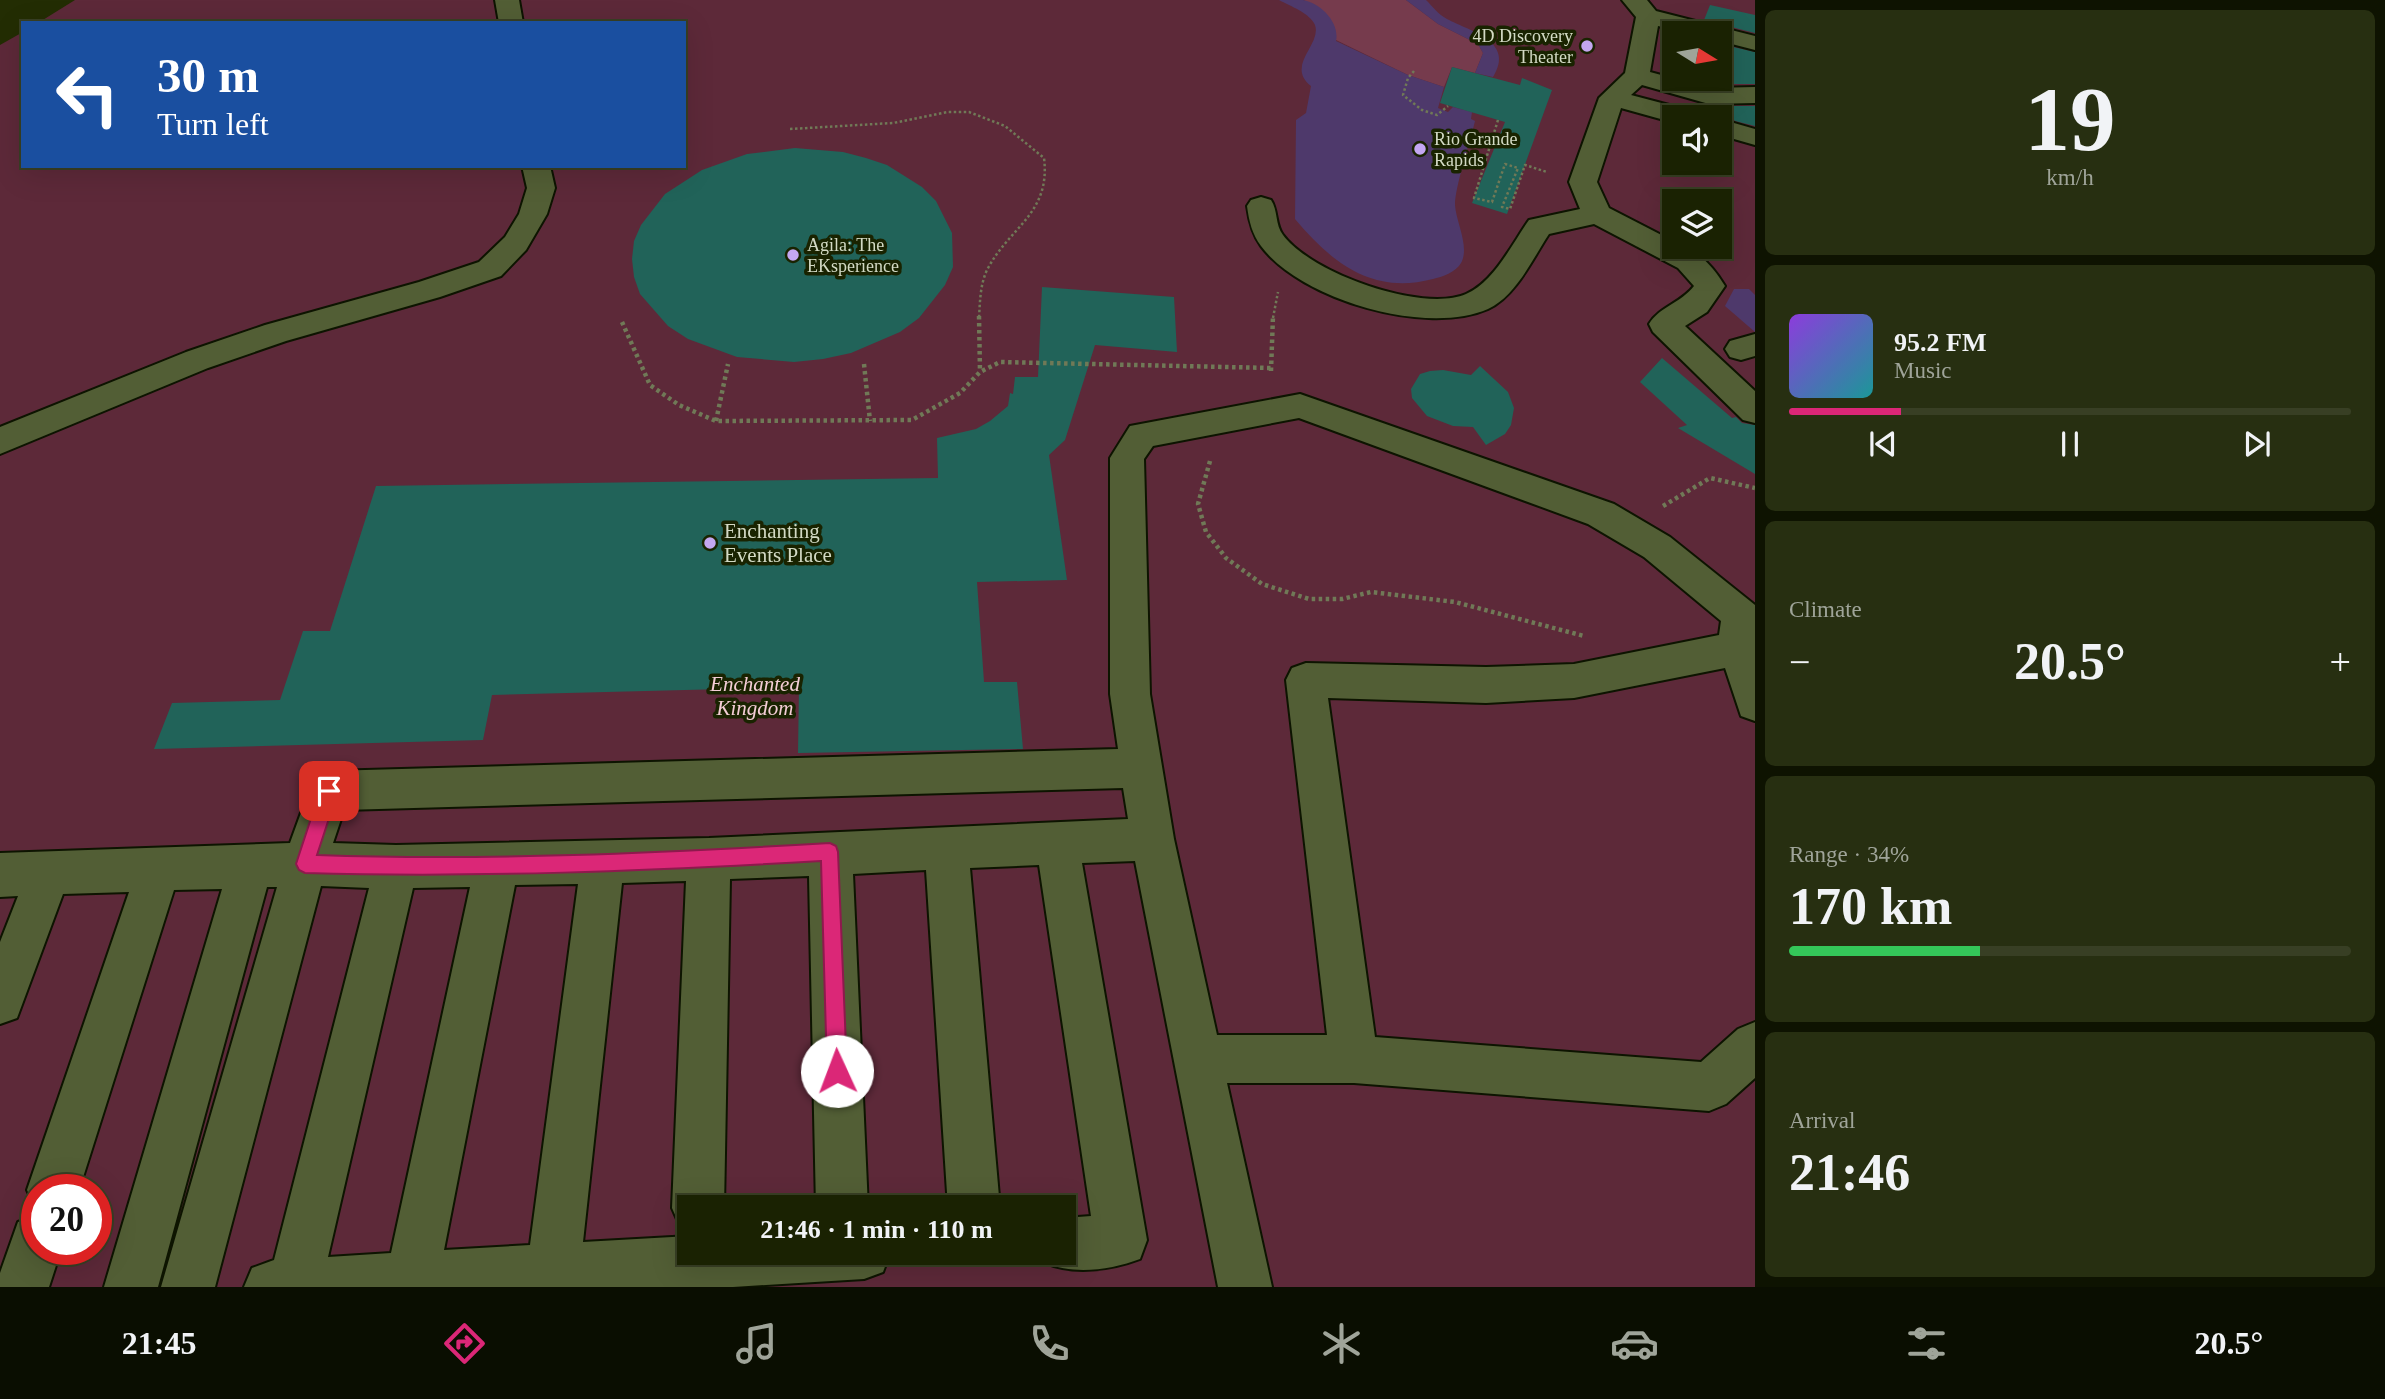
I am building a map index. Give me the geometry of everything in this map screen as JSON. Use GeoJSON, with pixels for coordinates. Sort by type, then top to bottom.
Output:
{"type":"FeatureCollection","features":[{"type":"Feature","properties":{"kind":"street"},"geometry":{"type":"LineString","coordinates":[[508,0],[511,21]]}},
{"type":"Feature","properties":{"kind":"street"},"geometry":{"type":"LineString","coordinates":[[1680,21],[1641,8],[1637,76],[1612,98],[1583,183],[1597,214],[1688,261],[1710,286],[1696,305],[1664,324],[1755,411]]}},
{"type":"Feature","properties":{"kind":"street"},"geometry":{"type":"LineString","coordinates":[[1732,37],[1755,43]]}},
{"type":"Feature","properties":{"kind":"street"},"geometry":{"type":"LineString","coordinates":[[1637,76],[1709,96],[1755,94]]}},
{"type":"Feature","properties":{"kind":"street"},"geometry":{"type":"LineString","coordinates":[[1612,98],[1662,111]]}},
{"type":"Feature","properties":{"kind":"street"},"geometry":{"type":"LineString","coordinates":[[1732,130],[1755,136]]}},
{"type":"Feature","properties":{"kind":"street"},"geometry":{"type":"LineString","coordinates":[[0,441],[197,360],[276,333],[429,290],[489,268],[516,243],[533,214],[541,188],[536,168]]}},
{"type":"Feature","properties":{"kind":"street"},"geometry":{"type":"LineString","coordinates":[[1261,206],[1263,224],[1272,241],[1309,273],[1347,290],[1390,302],[1438,310],[1478,301],[1495,287],[1539,227],[1597,214]]}},
{"type":"Feature","properties":{"kind":"street"},"geometry":{"type":"LineString","coordinates":[[1245,1287],[1152,839],[1130,694],[1128,458],[1142,436],[1300,406],[1601,514],[1657,547],[1744,629],[1755,703]]}},
{"type":"Feature","properties":{"kind":"street"},"geometry":{"type":"LineString","coordinates":[[1353,1059],[1306,680],[1486,685],[1574,681],[1744,629]]}},
{"type":"Feature","properties":{"kind":"street"},"geometry":{"type":"LineString","coordinates":[[188,1287],[305,864],[329,791],[1142,768]]}},
{"type":"Feature","properties":{"kind":"street"},"geometry":{"type":"LineString","coordinates":[[0,875],[305,864],[396,867],[709,859],[1152,839]]}},
{"type":"Feature","properties":{"kind":"street"},"geometry":{"type":"LineString","coordinates":[[1057,843],[1121,1240],[1076,1243]]}},
{"type":"Feature","properties":{"kind":"street"},"geometry":{"type":"LineString","coordinates":[[946,847],[974,1195]]}},
{"type":"Feature","properties":{"kind":"street"},"geometry":{"type":"LineString","coordinates":[[830,852],[842,1195]]}},
{"type":"Feature","properties":{"kind":"street"},"geometry":{"type":"LineString","coordinates":[[698,1195],[709,859]]}},
{"type":"Feature","properties":{"kind":"street"},"geometry":{"type":"LineString","coordinates":[[554,1269],[603,860]]}},
{"type":"Feature","properties":{"kind":"street"},"geometry":{"type":"LineString","coordinates":[[412,1278],[498,863]]}},
{"type":"Feature","properties":{"kind":"street"},"geometry":{"type":"LineString","coordinates":[[131,1287],[251,866]]}},
{"type":"Feature","properties":{"kind":"street"},"geometry":{"type":"LineString","coordinates":[[396,867],[283,1286],[677,1259]]}},
{"type":"Feature","properties":{"kind":"street"},"geometry":{"type":"LineString","coordinates":[[58,1174],[158,870]]}},
{"type":"Feature","properties":{"kind":"street"},"geometry":{"type":"LineString","coordinates":[[0,1001],[49,873]]}},
{"type":"Feature","properties":{"kind":"street"},"geometry":{"type":"LineString","coordinates":[[1199,1059],[1353,1059],[1709,1087],[1755,1046]]}},
{"type":"Feature","properties":{"kind":"street"},"geometry":{"type":"LineString","coordinates":[[22,1287],[29,1265]]}},
{"type":"Feature","properties":{"kind":"path"},"geometry":{"type":"LineString","coordinates":[[1414,71],[1408,78],[1403,94],[1422,110],[1437,115],[1448,106]]}},
{"type":"Feature","properties":{"kind":"path"},"geometry":{"type":"LineString","coordinates":[[790,129],[894,123],[957,111],[1000,122],[1027,141],[1044,158],[1046,183],[1038,204],[1022,229],[995,258],[982,284],[980,372]]}},
{"type":"Feature","properties":{"kind":"path"},"geometry":{"type":"LineString","coordinates":[[1498,120],[1474,198],[1492,202],[1505,164],[1518,168],[1502,207],[1510,209],[1525,166]]}},
{"type":"Feature","properties":{"kind":"path"},"geometry":{"type":"LineString","coordinates":[[1269,410],[1273,315],[1280,279],[1295,263]]}},
{"type":"Feature","properties":{"kind":"path"},"geometry":{"type":"LineString","coordinates":[[622,322],[650,385],[679,405],[716,421],[912,420],[960,393],[980,372],[1000,362],[1271,368]]}},
{"type":"Feature","properties":{"kind":"path"},"geometry":{"type":"LineString","coordinates":[[716,421],[728,364]]}},
{"type":"Feature","properties":{"kind":"path"},"geometry":{"type":"LineString","coordinates":[[864,364],[870,421]]}},
{"type":"Feature","properties":{"kind":"path"},"geometry":{"type":"LineString","coordinates":[[1218,455],[1210,461],[1198,504],[1206,532],[1226,558],[1262,584],[1309,599],[1342,599],[1371,592],[1455,602],[1592,638]]}},
{"type":"Feature","properties":{"kind":"path"},"geometry":{"type":"LineString","coordinates":[[1625,526],[1710,478],[1755,488]]}},
{"type":"Feature","properties":{"kind":"green space","name":"Enchanted Kingdom"},"geometry":{"type":"Polygon","coordinates":[[[75,0],[1755,0],[1755,1287],[0,1287],[0,45],[21,33],[21,168],[686,168],[686,21],[41,21],[75,0]]]}},
{"type":"Feature","properties":{"kind":"shaded area"},"geometry":{"type":"Polygon","coordinates":[[[1279,0],[1303,0],[1316,5],[1332,21],[1336,41],[1408,75],[1444,87],[1438,108],[1448,112],[1453,107],[1472,112],[1471,119],[1475,121],[1455,205],[1464,250],[1461,263],[1452,271],[1437,278],[1411,283],[1372,279],[1339,262],[1295,219],[1296,120],[1306,113],[1311,86],[1304,78],[1302,70],[1316,33],[1315,25],[1309,17],[1279,0]]]}},
{"type":"Feature","properties":{"kind":"shaded area"},"geometry":{"type":"Polygon","coordinates":[[[1304,0],[1406,0],[1438,24],[1478,44],[1483,53],[1475,73],[1452,67],[1444,87],[1408,75],[1336,40],[1304,0]]]}},
{"type":"Feature","properties":{"kind":"shaded area"},"geometry":{"type":"Polygon","coordinates":[[[1406,0],[1426,0],[1444,17],[1487,39],[1499,54],[1499,65],[1493,77],[1475,73],[1483,53],[1478,44],[1438,24],[1406,0]]]}},
{"type":"Feature","properties":{"kind":"shaded area"},"geometry":{"type":"Polygon","coordinates":[[[1734,289],[1749,289],[1755,295],[1755,332],[1725,306],[1734,289]]]}},
{"type":"Feature","properties":{"kind":"building"},"geometry":{"type":"Polygon","coordinates":[[[1710,5],[1755,15],[1755,33],[1732,27],[1732,21],[1704,20],[1710,5]]]}},
{"type":"Feature","properties":{"kind":"building"},"geometry":{"type":"Polygon","coordinates":[[[1732,47],[1755,52],[1755,84],[1732,84],[1732,47]]]}},
{"type":"Feature","properties":{"kind":"building"},"geometry":{"type":"Polygon","coordinates":[[[1452,67],[1520,85],[1522,78],[1552,90],[1507,214],[1472,203],[1505,122],[1440,103],[1452,67]]]}},
{"type":"Feature","properties":{"kind":"building"},"geometry":{"type":"Polygon","coordinates":[[[1732,106],[1755,106],[1755,126],[1735,121],[1732,117],[1732,106]]]}},
{"type":"Feature","properties":{"kind":"building","name":"Agila: The EKsperience"},"geometry":{"type":"Polygon","coordinates":[[[795,148],[843,152],[866,158],[887,165],[922,187],[936,201],[952,233],[953,267],[945,285],[919,318],[900,332],[851,353],[823,359],[794,362],[737,357],[688,339],[668,326],[640,294],[632,259],[634,241],[641,225],[665,194],[702,170],[747,154],[795,148]]]}},
{"type":"Feature","properties":{"kind":"building"},"geometry":{"type":"Polygon","coordinates":[[[1042,287],[1174,297],[1177,352],[1095,345],[1065,440],[1049,455],[1067,580],[977,582],[984,682],[1017,682],[1023,749],[798,753],[799,687],[492,695],[483,740],[154,749],[172,703],[280,700],[303,631],[330,631],[376,486],[938,478],[937,438],[976,429],[990,421],[1008,406],[1015,377],[1038,377],[1042,287]]]}},
{"type":"Feature","properties":{"kind":"building"},"geometry":{"type":"Polygon","coordinates":[[[1662,358],[1732,418],[1736,417],[1742,423],[1755,425],[1755,474],[1678,428],[1687,425],[1640,382],[1662,358]]]}},
{"type":"Feature","properties":{"kind":"building"},"geometry":{"type":"Polygon","coordinates":[[[1480,366],[1508,392],[1514,408],[1511,425],[1505,434],[1486,445],[1473,427],[1453,426],[1427,416],[1412,398],[1411,389],[1420,374],[1443,370],[1471,375],[1480,366]]]}},
{"type":"Feature","properties":{"kind":"place","name":"4D Discovery Theater"},"geometry":{"type":"Point","coordinates":[1587,46]}},
{"type":"Feature","properties":{"kind":"place","name":"Rio Grande Rapids"},"geometry":{"type":"Point","coordinates":[1420,149]}},
{"type":"Feature","properties":{"kind":"place","name":"Agila: The EKsperience"},"geometry":{"type":"Point","coordinates":[793,255]}},
{"type":"Feature","properties":{"kind":"place","name":"Enchanting Events Place"},"geometry":{"type":"Point","coordinates":[710,543]}},
{"type":"Feature","properties":{"kind":"route"},"geometry":{"type":"LineString","coordinates":[[329,791],[305,864],[396,867],[709,859],[830,852],[837,1071]]}}]}
